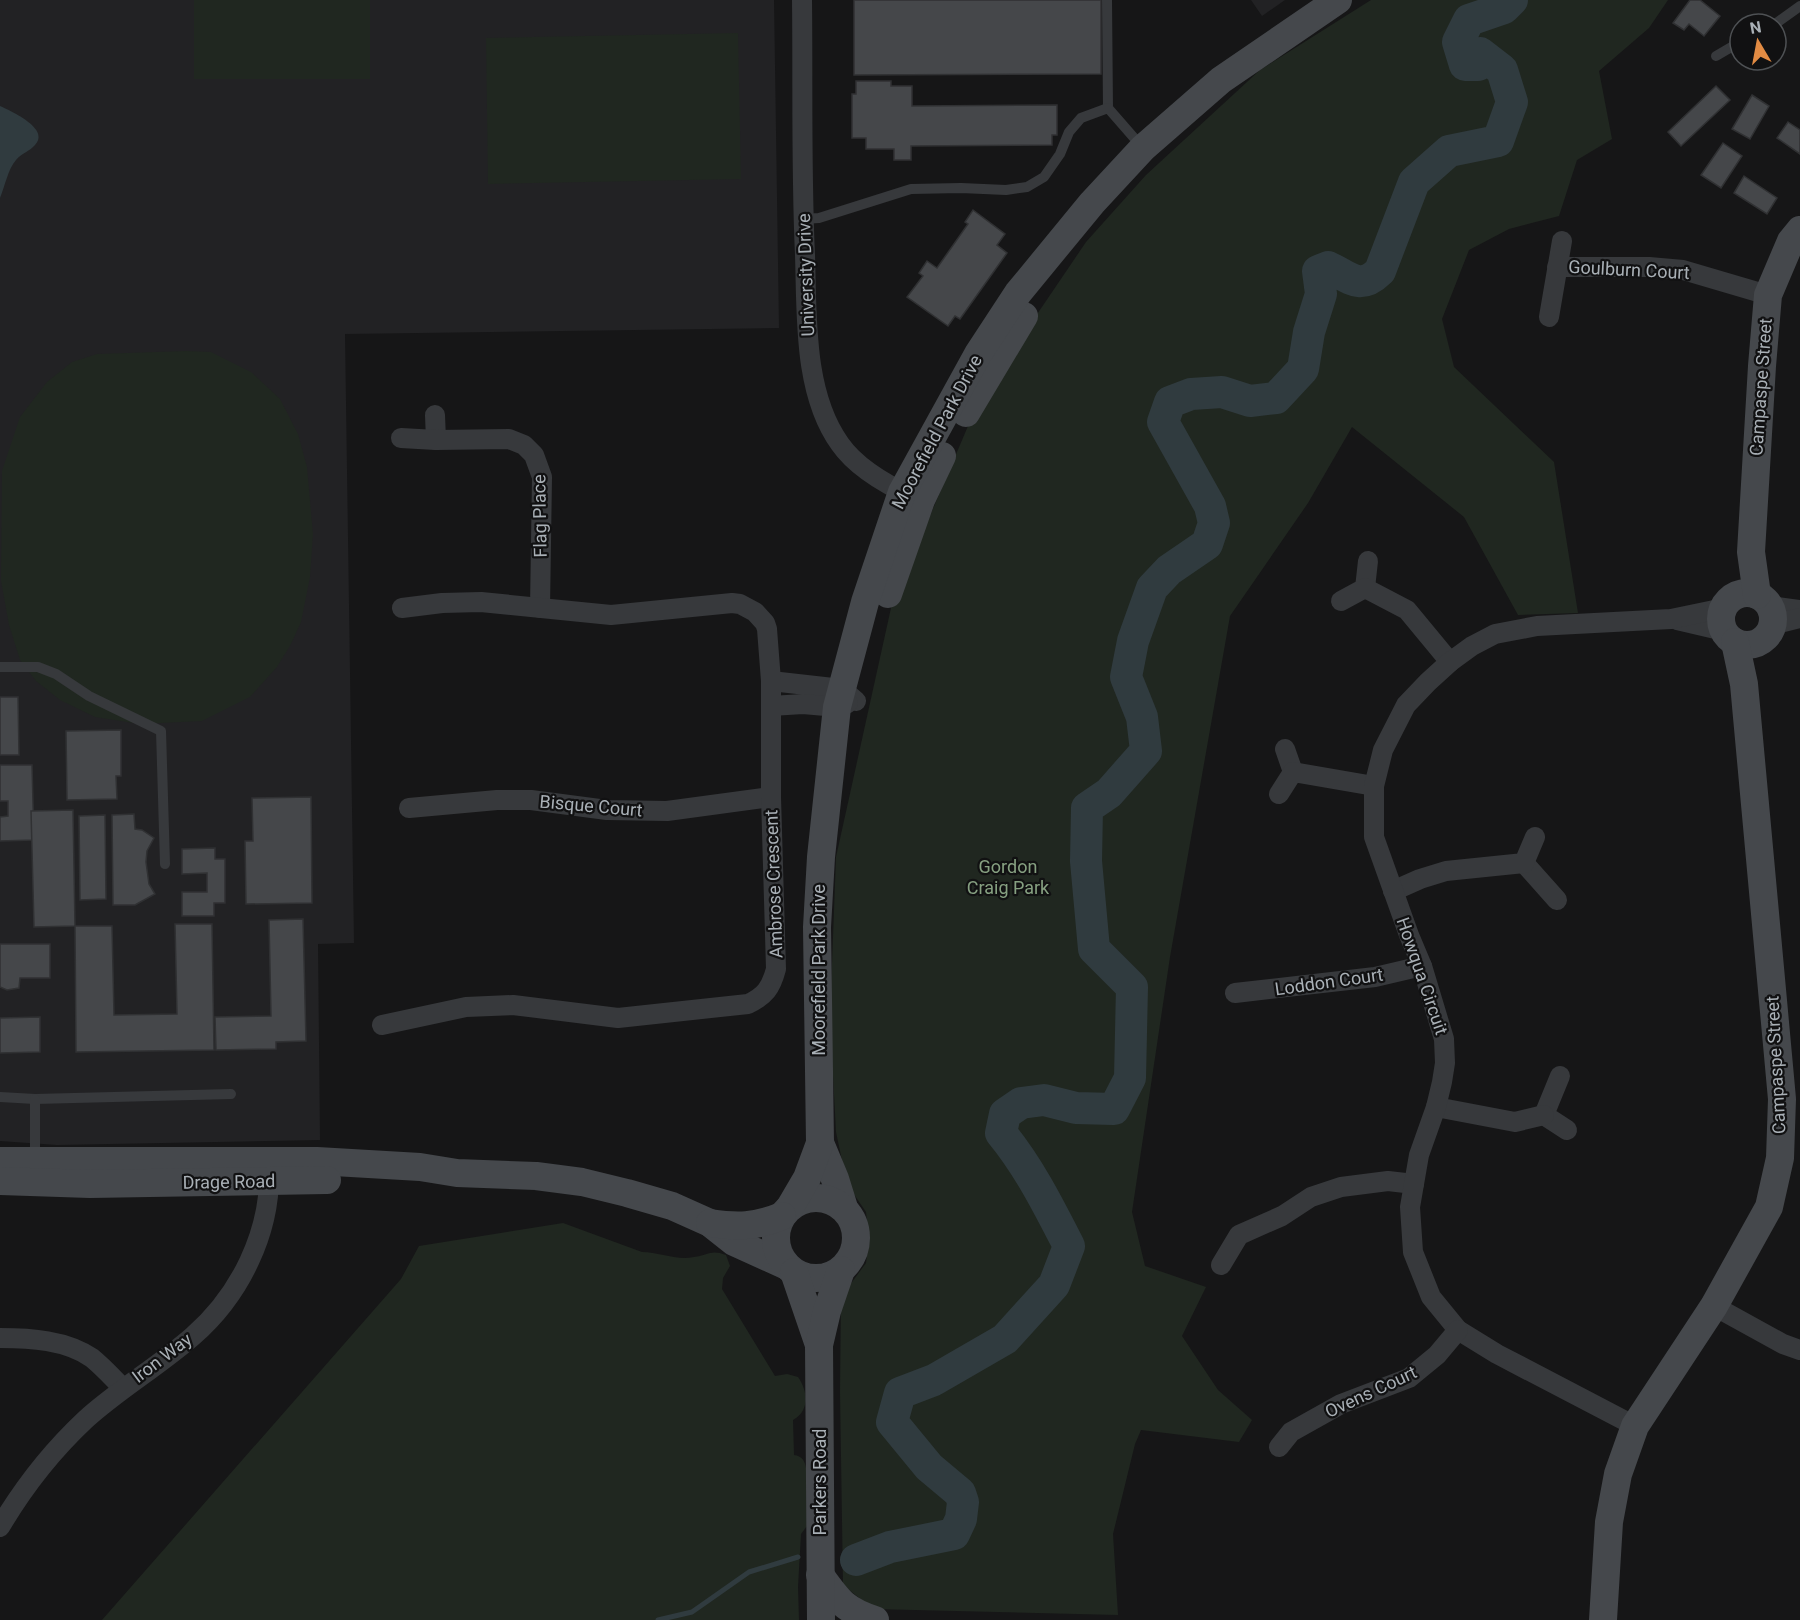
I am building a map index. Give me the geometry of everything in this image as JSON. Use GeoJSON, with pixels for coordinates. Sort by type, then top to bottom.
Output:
{"type":"FeatureCollection","features":[{"type":"Feature","properties":{"kind":"street","name":"University Drive"},"geometry":{"type":"LineString","coordinates":[[802,0],[803,219],[807,338],[815,385],[822,408],[838,443],[850,457],[911,496]]}},
{"type":"Feature","properties":{"kind":"street","name":"Moorefield Park Drive"},"geometry":{"type":"LineString","coordinates":[[820,1143],[817,927],[827,798],[838,772],[845,699],[865,664],[911,496],[934,470],[970,405],[1092,203],[1143,148],[1221,80],[1338,0]]}},
{"type":"Feature","properties":{"kind":"street","name":"Campaspe Street"},"geometry":{"type":"LineString","coordinates":[[1603,1620],[1609,1522],[1618,1474],[1635,1426],[1714,1305],[1769,1207],[1780,1158],[1782,1099],[1744,684],[1768,295],[1791,242],[1800,230]]}},
{"type":"Feature","properties":{"kind":"street","name":"Goulburn Court"},"geometry":{"type":"LineString","coordinates":[[1549,317],[1562,241]]}},
{"type":"Feature","properties":{"kind":"street","name":"Goulburn Court"},"geometry":{"type":"LineString","coordinates":[[1557,267],[1649,267],[1683,270],[1768,295]]}},
{"type":"Feature","properties":{"kind":"street"},"geometry":{"type":"LineString","coordinates":[[435,416],[436,441]]}},
{"type":"Feature","properties":{"kind":"street","name":"Flag Place"},"geometry":{"type":"LineString","coordinates":[[401,438],[436,441],[509,439],[524,445],[534,455],[542,477],[540,608]]}},
{"type":"Feature","properties":{"kind":"street"},"geometry":{"type":"LineString","coordinates":[[1365,588],[1368,561]]}},
{"type":"Feature","properties":{"kind":"street"},"geometry":{"type":"LineString","coordinates":[[1341,601],[1365,588]]}},
{"type":"Feature","properties":{"kind":"street"},"geometry":{"type":"LineString","coordinates":[[1365,588],[1407,610],[1450,662]]}},
{"type":"Feature","properties":{"kind":"street","name":"Ambrose Crescent"},"geometry":{"type":"LineString","coordinates":[[382,1024],[465,1007],[513,1005],[618,1018],[748,1004],[766,994],[772,985],[776,969],[771,797],[771,681],[767,629],[765,623],[755,612],[740,604],[732,603],[611,615],[481,602],[442,603],[402,608]]}},
{"type":"Feature","properties":{"kind":"street","name":"Howqua Circuit"},"geometry":{"type":"LineString","coordinates":[[1635,1426],[1497,1354],[1458,1330],[1431,1297],[1413,1252],[1410,1207],[1419,1155],[1436,1107],[1445,1063],[1444,1038],[1422,966],[1374,837],[1374,786],[1383,750],[1406,705],[1450,662],[1472,646],[1495,634],[1537,626],[1671,619],[1747,618],[1800,610]]}},
{"type":"Feature","properties":{"kind":"street"},"geometry":{"type":"LineString","coordinates":[[1747,618],[1800,618]]}},
{"type":"Feature","properties":{"kind":"street"},"geometry":{"type":"LineString","coordinates":[[771,681],[845,699]]}},
{"type":"Feature","properties":{"kind":"street"},"geometry":{"type":"LineString","coordinates":[[771,706],[845,699]]}},
{"type":"Feature","properties":{"kind":"street"},"geometry":{"type":"LineString","coordinates":[[1280,794],[1293,772],[1285,749]]}},
{"type":"Feature","properties":{"kind":"street"},"geometry":{"type":"LineString","coordinates":[[1293,772],[1374,786]]}},
{"type":"Feature","properties":{"kind":"street","name":"Bisque Court"},"geometry":{"type":"LineString","coordinates":[[409,808],[497,800],[531,800],[607,810],[659,811],[771,797]]}},
{"type":"Feature","properties":{"kind":"street"},"geometry":{"type":"LineString","coordinates":[[1524,863],[1535,837]]}},
{"type":"Feature","properties":{"kind":"street"},"geometry":{"type":"LineString","coordinates":[[1393,891],[1420,879],[1446,872],[1524,863]]}},
{"type":"Feature","properties":{"kind":"street"},"geometry":{"type":"LineString","coordinates":[[1524,863],[1557,900]]}},
{"type":"Feature","properties":{"kind":"street","name":"Loddon Court"},"geometry":{"type":"LineString","coordinates":[[1235,993],[1375,977],[1422,966]]}},
{"type":"Feature","properties":{"kind":"street"},"geometry":{"type":"LineString","coordinates":[[1544,1115],[1560,1076]]}},
{"type":"Feature","properties":{"kind":"street"},"geometry":{"type":"LineString","coordinates":[[1436,1107],[1515,1122],[1544,1115],[1567,1130]]}},
{"type":"Feature","properties":{"kind":"street"},"geometry":{"type":"LineString","coordinates":[[820,1143],[844,1208]]}},
{"type":"Feature","properties":{"kind":"street"},"geometry":{"type":"LineString","coordinates":[[786,1211],[803,1199],[818,1197],[832,1200],[844,1208],[856,1228],[857,1240],[855,1251],[841,1270],[830,1276],[806,1277],[790,1269],[777,1247],[777,1226],[786,1211],[807,1178],[820,1143]]}},
{"type":"Feature","properties":{"kind":"street","name":"Drage Road"},"geometry":{"type":"LineString","coordinates":[[5,1174],[35,1162],[269,1171],[420,1180],[457,1173],[536,1176],[582,1182],[672,1206],[710,1223],[734,1242],[790,1269]]}},
{"type":"Feature","properties":{"kind":"street","name":"Drage Road"},"geometry":{"type":"LineString","coordinates":[[5,1174],[90,1184],[269,1171]]}},
{"type":"Feature","properties":{"kind":"street","name":"Iron Way"},"geometry":{"type":"LineString","coordinates":[[0,1527],[32,1479],[85,1420],[123,1388],[195,1334],[230,1293],[242,1276],[258,1243],[265,1220],[269,1171]]}},
{"type":"Feature","properties":{"kind":"street"},"geometry":{"type":"LineString","coordinates":[[1221,1265],[1239,1234],[1282,1216],[1311,1197],[1341,1187],[1388,1181],[1414,1184]]}},
{"type":"Feature","properties":{"kind":"street","name":"Drage Road"},"geometry":{"type":"LineString","coordinates":[[710,1223],[738,1227],[768,1222],[786,1211]]}},
{"type":"Feature","properties":{"kind":"street","name":"Parkers Road"},"geometry":{"type":"LineString","coordinates":[[790,1269],[819,1345]]}},
{"type":"Feature","properties":{"kind":"street","name":"Parkers Road"},"geometry":{"type":"LineString","coordinates":[[821,1620],[819,1345],[827,1311],[841,1270]]}},
{"type":"Feature","properties":{"kind":"street"},"geometry":{"type":"LineString","coordinates":[[1714,1305],[1783,1344],[1800,1350]]}},
{"type":"Feature","properties":{"kind":"street","name":"Ovens Court"},"geometry":{"type":"LineString","coordinates":[[1279,1447],[1291,1432],[1341,1404],[1409,1378],[1437,1355],[1458,1330]]}},
{"type":"Feature","properties":{"kind":"street"},"geometry":{"type":"LineString","coordinates":[[0,1338],[44,1340],[72,1348],[91,1358],[123,1388]]}},
{"type":"Feature","properties":{"kind":"street"},"geometry":{"type":"LineString","coordinates":[[820,1575],[842,1604],[875,1620]]}},
{"type":"Feature","properties":{"kind":"lane"},"geometry":{"type":"LineString","coordinates":[[1107,0],[1108,108],[1143,148]]}},
{"type":"Feature","properties":{"kind":"lane"},"geometry":{"type":"LineString","coordinates":[[1716,56],[1728,49]]}},
{"type":"Feature","properties":{"kind":"lane"},"geometry":{"type":"LineString","coordinates":[[803,219],[819,218],[911,189],[1006,190],[1027,187],[1044,177],[1060,154],[1069,132],[1081,118],[1108,108]]}},
{"type":"Feature","properties":{"kind":"lane"},"geometry":{"type":"LineString","coordinates":[[0,667],[38,667],[56,674],[89,696],[161,731],[165,864]]}},
{"type":"Feature","properties":{"kind":"lane"},"geometry":{"type":"LineString","coordinates":[[0,1097],[35,1099],[231,1094]]}},
{"type":"Feature","properties":{"kind":"lane"},"geometry":{"type":"LineString","coordinates":[[35,1099],[35,1162]]}},
{"type":"Feature","properties":{"kind":"shaded area"},"geometry":{"type":"Polygon","coordinates":[[[0,0],[774,0],[779,328],[345,334],[354,943],[318,944],[320,1140],[57,1145],[0,1141],[0,0]]]}},
{"type":"Feature","properties":{"kind":"shaded area"},"geometry":{"type":"Polygon","coordinates":[[[1251,0],[1285,0],[1262,16],[1251,0]]]}},
{"type":"Feature","properties":{"kind":"shaded area"},"geometry":{"type":"Polygon","coordinates":[[[0,106],[28,121],[38,133],[39,139],[13,164],[0,198],[0,106]]]}},
{"type":"Feature","properties":{"kind":"green space"},"geometry":{"type":"Polygon","coordinates":[[[194,0],[370,0],[370,79],[194,79],[194,0]]]}},
{"type":"Feature","properties":{"kind":"green space","name":"Gordon Craig Park"},"geometry":{"type":"Polygon","coordinates":[[[1371,0],[1668,0],[1649,28],[1599,71],[1612,139],[1577,160],[1559,216],[1509,229],[1469,250],[1442,319],[1454,367],[1554,462],[1578,613],[1518,615],[1464,517],[1352,427],[1308,503],[1230,616],[1170,957],[1132,1212],[1145,1266],[1206,1287],[1182,1336],[1218,1390],[1252,1420],[1239,1442],[1141,1430],[1135,1444],[1113,1534],[1118,1615],[873,1609],[843,1585],[841,1297],[866,1263],[869,1239],[866,1212],[847,1184],[836,1132],[830,1017],[836,857],[891,608],[979,400],[1086,242],[1146,175],[1260,70],[1371,0]]]}},
{"type":"Feature","properties":{"kind":"green space"},"geometry":{"type":"Polygon","coordinates":[[[738,33],[741,179],[488,184],[486,38],[738,33]]]}},
{"type":"Feature","properties":{"kind":"green space"},"geometry":{"type":"Polygon","coordinates":[[[211,352],[251,372],[280,399],[298,434],[307,467],[313,534],[310,577],[301,622],[277,667],[250,697],[202,721],[140,724],[95,717],[60,700],[36,681],[20,660],[9,625],[1,581],[2,471],[20,417],[47,382],[72,362],[97,354],[211,352]]]}},
{"type":"Feature","properties":{"kind":"green space"},"geometry":{"type":"Polygon","coordinates":[[[563,1223],[642,1252],[681,1258],[713,1252],[726,1255],[730,1266],[723,1278],[722,1289],[775,1376],[787,1374],[798,1377],[804,1388],[805,1406],[799,1416],[793,1420],[794,1455],[803,1459],[806,1468],[807,1526],[801,1534],[799,1620],[102,1620],[401,1279],[419,1246],[563,1223]]]}},
{"type":"Feature","properties":{"kind":"building"},"geometry":{"type":"Polygon","coordinates":[[[854,0],[1101,0],[1101,74],[854,75],[854,0]]]}},
{"type":"Feature","properties":{"kind":"building"},"geometry":{"type":"Polygon","coordinates":[[[1690,0],[1700,0],[1720,16],[1704,36],[1689,24],[1684,30],[1673,23],[1690,0]]]}},
{"type":"Feature","properties":{"kind":"building"},"geometry":{"type":"Polygon","coordinates":[[[856,81],[891,81],[891,86],[912,86],[912,106],[1057,105],[1057,135],[1052,135],[1052,145],[911,146],[911,160],[894,160],[894,149],[866,149],[866,138],[852,138],[852,94],[856,94],[856,81]]]}},
{"type":"Feature","properties":{"kind":"building"},"geometry":{"type":"Polygon","coordinates":[[[1716,86],[1730,100],[1681,146],[1668,132],[1716,86]]]}},
{"type":"Feature","properties":{"kind":"building"},"geometry":{"type":"Polygon","coordinates":[[[1752,95],[1769,106],[1750,139],[1732,129],[1752,95]]]}},
{"type":"Feature","properties":{"kind":"building"},"geometry":{"type":"Polygon","coordinates":[[[1788,122],[1800,130],[1800,154],[1777,138],[1788,122]]]}},
{"type":"Feature","properties":{"kind":"building"},"geometry":{"type":"Polygon","coordinates":[[[1723,143],[1742,156],[1721,188],[1701,175],[1723,143]]]}},
{"type":"Feature","properties":{"kind":"building"},"geometry":{"type":"Polygon","coordinates":[[[1744,176],[1777,198],[1767,214],[1734,193],[1744,176]]]}},
{"type":"Feature","properties":{"kind":"building"},"geometry":{"type":"Polygon","coordinates":[[[973,210],[1005,234],[997,245],[1007,253],[960,319],[955,316],[948,326],[907,297],[923,276],[919,273],[927,261],[937,268],[968,224],[965,222],[973,210]]]}},
{"type":"Feature","properties":{"kind":"building"},"geometry":{"type":"Polygon","coordinates":[[[0,697],[18,697],[19,755],[0,755],[0,697]]]}},
{"type":"Feature","properties":{"kind":"building"},"geometry":{"type":"Polygon","coordinates":[[[121,730],[121,776],[116,776],[117,799],[67,800],[66,731],[121,730]]]}},
{"type":"Feature","properties":{"kind":"building"},"geometry":{"type":"Polygon","coordinates":[[[0,765],[32,765],[34,840],[0,841],[0,817],[8,816],[8,801],[0,801],[0,765]]]}},
{"type":"Feature","properties":{"kind":"building"},"geometry":{"type":"Polygon","coordinates":[[[311,797],[312,903],[246,904],[245,841],[253,841],[252,798],[311,797]]]}},
{"type":"Feature","properties":{"kind":"building"},"geometry":{"type":"Polygon","coordinates":[[[73,810],[75,926],[34,927],[31,811],[73,810]]]}},
{"type":"Feature","properties":{"kind":"building"},"geometry":{"type":"Polygon","coordinates":[[[134,814],[135,829],[142,830],[154,838],[147,851],[146,862],[149,884],[155,894],[135,905],[113,905],[112,815],[134,814]]]}},
{"type":"Feature","properties":{"kind":"building"},"geometry":{"type":"Polygon","coordinates":[[[105,815],[106,899],[80,900],[79,816],[105,815]]]}},
{"type":"Feature","properties":{"kind":"building"},"geometry":{"type":"Polygon","coordinates":[[[215,848],[215,859],[225,859],[225,903],[214,903],[214,916],[182,916],[182,892],[207,892],[207,873],[182,874],[182,849],[215,848]]]}},
{"type":"Feature","properties":{"kind":"building"},"geometry":{"type":"Polygon","coordinates":[[[303,919],[306,1041],[276,1042],[276,1049],[216,1050],[215,1017],[271,1016],[269,920],[303,919]]]}},
{"type":"Feature","properties":{"kind":"building"},"geometry":{"type":"Polygon","coordinates":[[[175,924],[212,924],[214,1050],[76,1052],[75,926],[112,926],[114,1015],[177,1014],[175,924]]]}},
{"type":"Feature","properties":{"kind":"building"},"geometry":{"type":"Polygon","coordinates":[[[0,944],[50,944],[50,978],[20,978],[19,988],[7,990],[0,987],[0,944]]]}},
{"type":"Feature","properties":{"kind":"building"},"geometry":{"type":"Polygon","coordinates":[[[40,1017],[40,1052],[0,1053],[0,1018],[40,1017]]]}},
{"type":"Feature","properties":{"kind":"waterway"},"geometry":{"type":"LineString","coordinates":[[856,1560],[890,1547],[954,1534],[961,1519],[963,1502],[960,1493],[929,1467],[892,1422],[900,1393],[934,1380],[1005,1339],[1054,1285],[1069,1246],[1030,1173],[1001,1133],[1005,1114],[1021,1103],[1044,1100],[1076,1108],[1114,1109],[1130,1078],[1132,987],[1094,949],[1086,861],[1087,808],[1109,793],[1146,751],[1142,717],[1126,677],[1133,641],[1152,588],[1169,570],[1207,544],[1214,523],[1210,506],[1163,422],[1170,402],[1191,394],[1222,392],[1250,401],[1276,398],[1303,369],[1309,332],[1321,294],[1318,271],[1328,267],[1348,278],[1360,281],[1373,277],[1380,271],[1414,182],[1449,151],[1498,141],[1512,102],[1502,70],[1480,53],[1478,65],[1465,65],[1458,42],[1469,20],[1504,8],[1512,0]]}},
{"type":"Feature","properties":{"kind":"waterway"},"geometry":{"type":"LineString","coordinates":[[658,1620],[692,1612],[749,1572],[798,1557]]}}]}
